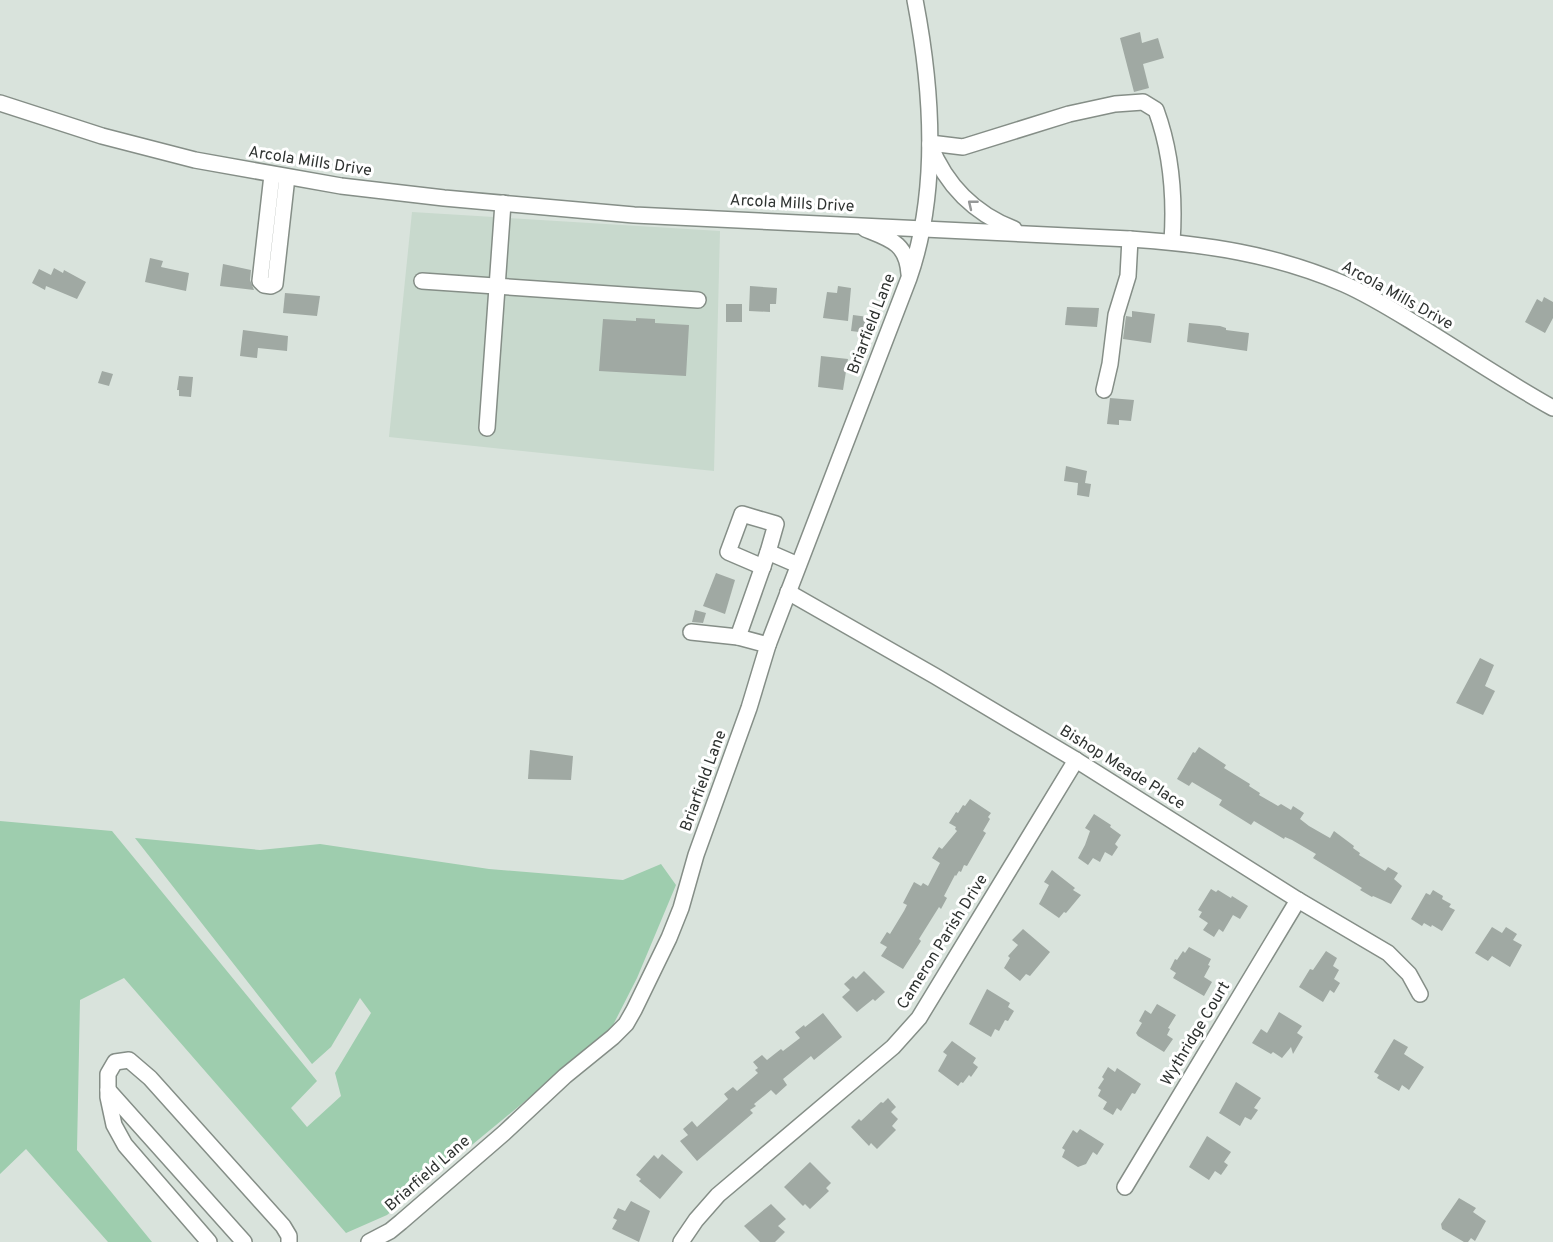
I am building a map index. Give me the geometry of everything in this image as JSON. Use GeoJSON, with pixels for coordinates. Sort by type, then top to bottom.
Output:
{"type":"FeatureCollection","features":[{"type":"Feature","properties":{"kind":"street"},"geometry":{"type":"LineString","coordinates":[[915,0],[925,62],[930,143],[944,173],[962,196],[985,215],[1022,232]]}},
{"type":"Feature","properties":{"kind":"street"},"geometry":{"type":"LineString","coordinates":[[930,143],[963,147],[1069,114],[1115,104],[1143,102],[1156,110],[1165,135],[1174,215],[1172,242]]}},
{"type":"Feature","properties":{"kind":"street","name":"Arcola Mills Drive"},"geometry":{"type":"LineString","coordinates":[[0,103],[102,136],[195,160],[341,186],[634,215],[1022,232],[1172,242],[1256,254],[1295,265],[1346,285],[1398,313],[1496,376],[1553,408]]}},
{"type":"Feature","properties":{"kind":"street","name":"Briarfield Lane"},"geometry":{"type":"LineString","coordinates":[[371,1241],[395,1227],[626,1024],[669,938],[681,908],[696,855],[749,708],[768,645],[909,278],[923,228],[930,143]]}},
{"type":"Feature","properties":{"kind":"street"},"geometry":{"type":"LineString","coordinates":[[279,176],[278,262],[275,284],[271,286],[264,285],[260,281],[279,176]]}},
{"type":"Feature","properties":{"kind":"street"},"geometry":{"type":"LineString","coordinates":[[487,428],[503,203]]}},
{"type":"Feature","properties":{"kind":"street"},"geometry":{"type":"LineString","coordinates":[[854,225],[890,239],[900,247],[906,257],[909,278]]}},
{"type":"Feature","properties":{"kind":"street"},"geometry":{"type":"LineString","coordinates":[[1104,390],[1110,364],[1116,315],[1128,276],[1130,239]]}},
{"type":"Feature","properties":{"kind":"street"},"geometry":{"type":"LineString","coordinates":[[422,281],[698,300]]}},
{"type":"Feature","properties":{"kind":"street"},"geometry":{"type":"LineString","coordinates":[[738,637],[766,560],[798,565]]}},
{"type":"Feature","properties":{"kind":"street","name":"Bishop Meade Place"},"geometry":{"type":"LineString","coordinates":[[788,592],[1076,760],[1298,900],[1388,953],[1410,974],[1420,994]]}},
{"type":"Feature","properties":{"kind":"street"},"geometry":{"type":"LineString","coordinates":[[691,632],[738,637],[768,645]]}},
{"type":"Feature","properties":{"kind":"street","name":"Cameron Parish Drive"},"geometry":{"type":"LineString","coordinates":[[681,1242],[696,1220],[718,1195],[893,1047],[919,1018],[1076,760]]}},
{"type":"Feature","properties":{"kind":"street","name":"Wythridge Court"},"geometry":{"type":"LineString","coordinates":[[1125,1187],[1298,900]]}},
{"type":"Feature","properties":{"kind":"street"},"geometry":{"type":"LineString","coordinates":[[209,1242],[124,1145],[114,1125],[108,1097],[108,1074],[115,1062],[129,1060],[150,1078],[283,1226],[289,1236],[289,1242]]}},
{"type":"Feature","properties":{"kind":"street"},"geometry":{"type":"LineString","coordinates":[[108,1090],[244,1242]]}},
{"type":"Feature","properties":{"kind":"shaded area"},"geometry":{"type":"Polygon","coordinates":[[[412,212],[720,231],[714,471],[389,437],[412,212]]]}},
{"type":"Feature","properties":{"kind":"green space"},"geometry":{"type":"Polygon","coordinates":[[[0,821],[112,831],[317,1081],[291,1108],[307,1127],[341,1096],[335,1073],[371,1013],[360,998],[331,1047],[312,1064],[135,838],[260,850],[320,844],[489,869],[623,880],[661,864],[676,885],[637,978],[610,1031],[387,1215],[346,1233],[124,978],[80,1000],[77,1150],[152,1242],[108,1242],[26,1149],[0,1174],[0,821]]]}},
{"type":"Feature","properties":{"kind":"building"},"geometry":{"type":"Polygon","coordinates":[[[1140,32],[1142,43],[1158,38],[1164,58],[1143,64],[1149,88],[1134,92],[1120,38],[1140,32]]]}},
{"type":"Feature","properties":{"kind":"building"},"geometry":{"type":"Polygon","coordinates":[[[150,258],[163,261],[161,267],[189,273],[186,291],[145,282],[150,258]]]}},
{"type":"Feature","properties":{"kind":"building"},"geometry":{"type":"Polygon","coordinates":[[[223,264],[251,270],[250,280],[254,290],[220,286],[223,264]]]}},
{"type":"Feature","properties":{"kind":"building"},"geometry":{"type":"Polygon","coordinates":[[[54,268],[63,273],[64,270],[86,282],[77,299],[46,286],[45,290],[32,283],[39,269],[51,275],[54,268]]]}},
{"type":"Feature","properties":{"kind":"building"},"geometry":{"type":"Polygon","coordinates":[[[750,286],[777,288],[776,304],[770,304],[770,312],[749,311],[750,286]]]}},
{"type":"Feature","properties":{"kind":"building"},"geometry":{"type":"Polygon","coordinates":[[[838,286],[851,288],[848,321],[823,318],[827,292],[837,293],[838,286]]]}},
{"type":"Feature","properties":{"kind":"building"},"geometry":{"type":"Polygon","coordinates":[[[285,293],[320,296],[317,316],[283,313],[285,293]]]}},
{"type":"Feature","properties":{"kind":"building"},"geometry":{"type":"Polygon","coordinates":[[[1544,297],[1553,302],[1553,318],[1545,333],[1525,322],[1537,299],[1542,302],[1544,297]]]}},
{"type":"Feature","properties":{"kind":"building"},"geometry":{"type":"Polygon","coordinates":[[[726,304],[742,304],[742,322],[726,322],[726,304]]]}},
{"type":"Feature","properties":{"kind":"building"},"geometry":{"type":"Polygon","coordinates":[[[1067,307],[1099,308],[1097,327],[1065,325],[1067,307]]]}},
{"type":"Feature","properties":{"kind":"building"},"geometry":{"type":"Polygon","coordinates":[[[1132,311],[1155,314],[1151,343],[1123,339],[1126,316],[1132,317],[1132,311]]]}},
{"type":"Feature","properties":{"kind":"building"},"geometry":{"type":"Polygon","coordinates":[[[853,315],[868,317],[867,333],[851,331],[853,315]]]}},
{"type":"Feature","properties":{"kind":"building"},"geometry":{"type":"Polygon","coordinates":[[[636,318],[655,319],[655,323],[689,325],[686,376],[599,371],[603,319],[636,321],[636,318]]]}},
{"type":"Feature","properties":{"kind":"building"},"geometry":{"type":"Polygon","coordinates":[[[1189,323],[1220,326],[1226,330],[1249,333],[1247,351],[1187,342],[1189,323]]]}},
{"type":"Feature","properties":{"kind":"building"},"geometry":{"type":"Polygon","coordinates":[[[243,330],[288,336],[287,351],[258,348],[257,358],[240,356],[243,330]]]}},
{"type":"Feature","properties":{"kind":"building"},"geometry":{"type":"Polygon","coordinates":[[[821,356],[848,359],[843,390],[818,387],[821,356]]]}},
{"type":"Feature","properties":{"kind":"building"},"geometry":{"type":"Polygon","coordinates":[[[102,371],[113,374],[109,386],[98,383],[102,371]]]}},
{"type":"Feature","properties":{"kind":"building"},"geometry":{"type":"Polygon","coordinates":[[[179,376],[193,377],[191,397],[179,396],[179,390],[177,390],[179,376]]]}},
{"type":"Feature","properties":{"kind":"building"},"geometry":{"type":"Polygon","coordinates":[[[1110,398],[1134,400],[1131,421],[1119,420],[1119,425],[1107,424],[1110,398]]]}},
{"type":"Feature","properties":{"kind":"building"},"geometry":{"type":"Polygon","coordinates":[[[1066,466],[1087,471],[1085,483],[1091,484],[1089,497],[1077,495],[1078,483],[1064,481],[1066,466]]]}},
{"type":"Feature","properties":{"kind":"building"},"geometry":{"type":"Polygon","coordinates":[[[716,573],[735,580],[725,614],[703,606],[716,573]]]}},
{"type":"Feature","properties":{"kind":"building"},"geometry":{"type":"Polygon","coordinates":[[[695,610],[706,613],[703,623],[692,622],[695,610]]]}},
{"type":"Feature","properties":{"kind":"building"},"geometry":{"type":"Polygon","coordinates":[[[1480,658],[1494,665],[1485,686],[1495,691],[1483,715],[1456,703],[1480,658]]]}},
{"type":"Feature","properties":{"kind":"building"},"geometry":{"type":"Polygon","coordinates":[[[1199,747],[1226,765],[1224,768],[1250,784],[1249,786],[1260,793],[1259,795],[1278,806],[1281,804],[1291,810],[1293,806],[1304,813],[1300,819],[1309,826],[1330,838],[1334,831],[1354,846],[1353,848],[1360,853],[1359,855],[1385,871],[1388,867],[1398,873],[1394,879],[1402,886],[1391,904],[1360,890],[1362,888],[1313,858],[1316,854],[1254,821],[1251,825],[1219,805],[1222,800],[1192,782],[1189,786],[1177,779],[1193,752],[1195,753],[1199,747]]]}},
{"type":"Feature","properties":{"kind":"building"},"geometry":{"type":"Polygon","coordinates":[[[530,750],[573,756],[571,780],[528,779],[530,750]]]}},
{"type":"Feature","properties":{"kind":"building"},"geometry":{"type":"Polygon","coordinates":[[[970,799],[991,813],[983,831],[986,833],[967,866],[964,865],[961,872],[955,875],[944,896],[947,898],[941,909],[939,907],[903,969],[881,956],[887,947],[880,943],[887,932],[890,934],[904,911],[907,905],[903,903],[914,882],[921,886],[923,883],[928,886],[940,863],[932,858],[939,847],[942,849],[957,831],[956,827],[949,823],[956,812],[958,813],[970,799]]]}},
{"type":"Feature","properties":{"kind":"building"},"geometry":{"type":"Polygon","coordinates":[[[1094,814],[1121,835],[1115,844],[1118,847],[1112,856],[1105,852],[1100,862],[1093,858],[1088,865],[1078,858],[1090,831],[1085,828],[1094,814]]]}},
{"type":"Feature","properties":{"kind":"building"},"geometry":{"type":"Polygon","coordinates":[[[1052,870],[1081,895],[1059,918],[1039,904],[1049,885],[1044,882],[1052,870]]]}},
{"type":"Feature","properties":{"kind":"building"},"geometry":{"type":"Polygon","coordinates":[[[1211,889],[1216,892],[1218,890],[1231,898],[1232,896],[1248,906],[1240,919],[1233,915],[1223,932],[1219,929],[1214,937],[1203,930],[1208,923],[1199,917],[1202,912],[1198,910],[1211,889]]]}},
{"type":"Feature","properties":{"kind":"building"},"geometry":{"type":"Polygon","coordinates":[[[1433,890],[1443,896],[1442,899],[1451,904],[1449,907],[1455,910],[1442,931],[1424,923],[1422,926],[1411,919],[1426,893],[1430,895],[1433,890]]]}},
{"type":"Feature","properties":{"kind":"building"},"geometry":{"type":"Polygon","coordinates":[[[1492,927],[1502,933],[1506,927],[1517,934],[1513,940],[1522,945],[1510,967],[1492,956],[1488,961],[1475,953],[1492,927]]]}},
{"type":"Feature","properties":{"kind":"building"},"geometry":{"type":"Polygon","coordinates":[[[1023,929],[1050,952],[1030,976],[1026,974],[1020,981],[1004,968],[1010,958],[1008,956],[1018,945],[1012,940],[1023,929]]]}},
{"type":"Feature","properties":{"kind":"building"},"geometry":{"type":"Polygon","coordinates":[[[1189,947],[1211,959],[1204,977],[1212,982],[1204,996],[1173,978],[1176,973],[1170,969],[1175,959],[1177,960],[1189,947]]]}},
{"type":"Feature","properties":{"kind":"building"},"geometry":{"type":"Polygon","coordinates":[[[1326,951],[1337,958],[1333,966],[1339,970],[1334,979],[1340,983],[1334,993],[1330,990],[1323,1002],[1299,987],[1310,969],[1313,970],[1326,951]]]}},
{"type":"Feature","properties":{"kind":"building"},"geometry":{"type":"Polygon","coordinates":[[[864,971],[885,992],[857,1012],[842,997],[850,990],[844,984],[853,976],[856,979],[864,971]]]}},
{"type":"Feature","properties":{"kind":"building"},"geometry":{"type":"Polygon","coordinates":[[[987,989],[1010,1003],[1008,1007],[1014,1011],[999,1031],[995,1029],[991,1037],[969,1024],[987,989]]]}},
{"type":"Feature","properties":{"kind":"building"},"geometry":{"type":"Polygon","coordinates":[[[1157,1004],[1176,1015],[1168,1028],[1170,1029],[1167,1035],[1173,1039],[1164,1052],[1136,1033],[1142,1023],[1139,1021],[1145,1010],[1151,1014],[1157,1004]]]}},
{"type":"Feature","properties":{"kind":"building"},"geometry":{"type":"Polygon","coordinates":[[[1279,1012],[1302,1026],[1297,1033],[1303,1037],[1293,1054],[1291,1047],[1282,1058],[1252,1043],[1261,1029],[1267,1033],[1279,1012]]]}},
{"type":"Feature","properties":{"kind":"building"},"geometry":{"type":"Polygon","coordinates":[[[823,1013],[842,1037],[814,1060],[811,1056],[783,1079],[787,1085],[776,1095],[771,1090],[754,1104],[756,1106],[750,1110],[753,1113],[697,1161],[680,1141],[688,1135],[683,1129],[692,1121],[697,1127],[728,1099],[724,1094],[733,1087],[737,1091],[758,1073],[755,1070],[758,1068],[753,1062],[762,1055],[767,1060],[781,1049],[783,1051],[800,1038],[795,1032],[823,1013]]]}},
{"type":"Feature","properties":{"kind":"building"},"geometry":{"type":"Polygon","coordinates":[[[1394,1039],[1408,1047],[1404,1054],[1424,1067],[1409,1090],[1402,1085],[1399,1091],[1377,1078],[1379,1075],[1374,1072],[1394,1039]]]}},
{"type":"Feature","properties":{"kind":"building"},"geometry":{"type":"Polygon","coordinates":[[[952,1041],[976,1058],[973,1063],[978,1067],[971,1077],[969,1075],[958,1086],[938,1071],[947,1055],[943,1052],[952,1041]]]}},
{"type":"Feature","properties":{"kind":"building"},"geometry":{"type":"Polygon","coordinates":[[[1108,1067],[1115,1072],[1117,1068],[1141,1084],[1135,1094],[1132,1093],[1121,1111],[1117,1108],[1113,1115],[1103,1109],[1107,1102],[1098,1096],[1101,1090],[1098,1088],[1108,1067]]]}},
{"type":"Feature","properties":{"kind":"building"},"geometry":{"type":"Polygon","coordinates":[[[1236,1082],[1261,1098],[1254,1108],[1258,1110],[1251,1120],[1245,1117],[1240,1126],[1219,1113],[1236,1082]]]}},
{"type":"Feature","properties":{"kind":"building"},"geometry":{"type":"Polygon","coordinates":[[[888,1098],[896,1107],[891,1112],[898,1119],[892,1126],[896,1130],[877,1149],[871,1143],[869,1146],[851,1127],[888,1098]]]}},
{"type":"Feature","properties":{"kind":"building"},"geometry":{"type":"Polygon","coordinates":[[[1080,1129],[1104,1144],[1097,1155],[1093,1152],[1086,1164],[1078,1167],[1062,1157],[1065,1150],[1062,1148],[1073,1130],[1077,1133],[1080,1129]]]}},
{"type":"Feature","properties":{"kind":"building"},"geometry":{"type":"Polygon","coordinates":[[[1207,1136],[1231,1152],[1224,1162],[1228,1165],[1221,1175],[1215,1171],[1209,1180],[1189,1167],[1207,1136]]]}},
{"type":"Feature","properties":{"kind":"building"},"geometry":{"type":"Polygon","coordinates":[[[662,1154],[683,1172],[660,1199],[639,1181],[641,1179],[636,1175],[654,1155],[658,1159],[662,1154]]]}},
{"type":"Feature","properties":{"kind":"building"},"geometry":{"type":"Polygon","coordinates":[[[810,1162],[831,1183],[826,1188],[829,1191],[810,1209],[805,1204],[803,1206],[784,1187],[810,1162]]]}},
{"type":"Feature","properties":{"kind":"building"},"geometry":{"type":"Polygon","coordinates":[[[1459,1198],[1476,1208],[1473,1212],[1486,1221],[1475,1241],[1471,1238],[1468,1242],[1464,1242],[1442,1229],[1441,1224],[1459,1198]]]}},
{"type":"Feature","properties":{"kind":"building"},"geometry":{"type":"Polygon","coordinates":[[[631,1201],[650,1211],[639,1242],[612,1229],[617,1220],[613,1218],[618,1208],[625,1211],[631,1201]]]}},
{"type":"Feature","properties":{"kind":"building"},"geometry":{"type":"Polygon","coordinates":[[[771,1204],[786,1219],[778,1226],[785,1232],[775,1242],[760,1242],[744,1226],[771,1204]]]}}]}
